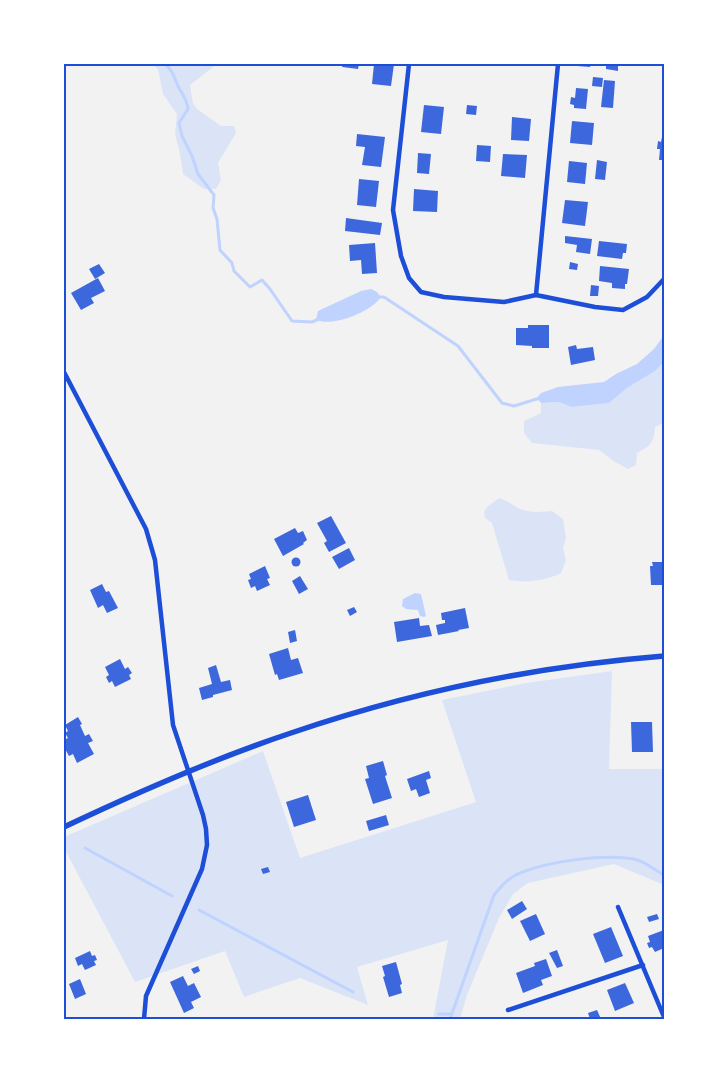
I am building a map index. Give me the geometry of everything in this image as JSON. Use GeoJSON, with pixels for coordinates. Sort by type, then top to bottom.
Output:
{"type":"FeatureCollection","features":[{"type":"Feature","properties":{"kind":"street"},"geometry":{"type":"LineString","coordinates":[[409,64],[393,210],[401,256],[408,278],[421,292],[444,297],[504,302],[536,295],[595,307],[623,310],[648,297],[664,278]]}},
{"type":"Feature","properties":{"kind":"street"},"geometry":{"type":"LineString","coordinates":[[536,295],[558,64]]}},
{"type":"Feature","properties":{"kind":"street"},"geometry":{"type":"LineString","coordinates":[[64,372],[146,529],[152,545],[173,725],[206,829],[206,857],[193,892],[146,996],[144,1019]]}},
{"type":"Feature","properties":{"kind":"street"},"geometry":{"type":"LineString","coordinates":[[64,827],[188,771],[292,732],[419,695],[569,667],[664,656]]}},
{"type":"Feature","properties":{"kind":"street"},"geometry":{"type":"LineString","coordinates":[[618,907],[664,1017]]}},
{"type":"Feature","properties":{"kind":"street"},"geometry":{"type":"LineString","coordinates":[[508,1010],[643,965]]}},
{"type":"Feature","properties":{"kind":"shaded area"},"geometry":{"type":"Polygon","coordinates":[[[152,64],[217,64],[190,85],[193,103],[197,109],[221,126],[234,126],[236,133],[218,163],[221,180],[216,189],[204,189],[183,174],[175,134],[177,114],[163,94],[158,69],[152,64]]]}},
{"type":"Feature","properties":{"kind":"shaded area"},"geometry":{"type":"Polygon","coordinates":[[[664,362],[664,423],[655,427],[651,443],[637,453],[636,465],[628,469],[599,450],[532,443],[524,433],[524,421],[541,413],[541,403],[559,402],[573,407],[609,403],[627,388],[655,371],[664,362]]]}},
{"type":"Feature","properties":{"kind":"shaded area"},"geometry":{"type":"Polygon","coordinates":[[[499,498],[524,510],[536,512],[552,511],[563,519],[566,538],[563,548],[566,560],[561,573],[535,581],[509,580],[492,523],[485,518],[484,512],[487,507],[499,498]]]}},
{"type":"Feature","properties":{"kind":"shaded area"},"geometry":{"type":"Polygon","coordinates":[[[612,671],[609,769],[664,769],[664,885],[614,864],[528,883],[513,894],[499,918],[467,995],[460,1019],[433,1019],[448,940],[357,967],[368,1005],[300,978],[244,997],[225,951],[135,982],[64,848],[64,837],[263,751],[300,858],[476,802],[442,700],[526,683],[612,671]]]}},
{"type":"Feature","properties":{"kind":"water"},"geometry":{"type":"Polygon","coordinates":[[[371,289],[381,297],[376,303],[361,313],[341,320],[323,322],[316,320],[318,311],[361,291],[371,289]]]}},
{"type":"Feature","properties":{"kind":"water"},"geometry":{"type":"Polygon","coordinates":[[[664,335],[664,362],[655,371],[627,388],[609,403],[572,407],[559,402],[541,403],[537,398],[541,393],[558,387],[604,382],[637,364],[654,349],[664,335]]]}},
{"type":"Feature","properties":{"kind":"water"},"geometry":{"type":"Polygon","coordinates":[[[415,593],[421,594],[426,616],[424,617],[420,616],[418,610],[406,609],[402,606],[403,599],[415,593]]]}},
{"type":"Feature","properties":{"kind":"building"},"geometry":{"type":"Polygon","coordinates":[[[343,64],[359,64],[358,69],[342,67],[343,64]]]}},
{"type":"Feature","properties":{"kind":"building"},"geometry":{"type":"Polygon","coordinates":[[[374,64],[394,64],[391,86],[372,84],[374,64]]]}},
{"type":"Feature","properties":{"kind":"building"},"geometry":{"type":"Polygon","coordinates":[[[577,64],[591,64],[590,67],[577,66],[577,64]]]}},
{"type":"Feature","properties":{"kind":"building"},"geometry":{"type":"Polygon","coordinates":[[[606,64],[618,64],[618,71],[606,69],[606,64]]]}},
{"type":"Feature","properties":{"kind":"building"},"geometry":{"type":"Polygon","coordinates":[[[593,77],[603,78],[602,87],[592,86],[593,77]]]}},
{"type":"Feature","properties":{"kind":"building"},"geometry":{"type":"Polygon","coordinates":[[[604,80],[615,81],[613,108],[601,107],[604,80]]]}},
{"type":"Feature","properties":{"kind":"building"},"geometry":{"type":"Polygon","coordinates":[[[576,88],[588,89],[586,109],[574,108],[574,105],[570,104],[571,97],[575,98],[576,88]]]}},
{"type":"Feature","properties":{"kind":"building"},"geometry":{"type":"Polygon","coordinates":[[[424,105],[444,107],[441,134],[421,132],[424,105]]]}},
{"type":"Feature","properties":{"kind":"building"},"geometry":{"type":"Polygon","coordinates":[[[467,105],[477,106],[476,115],[466,114],[467,105]]]}},
{"type":"Feature","properties":{"kind":"building"},"geometry":{"type":"Polygon","coordinates":[[[512,117],[531,119],[529,141],[511,140],[512,117]]]}},
{"type":"Feature","properties":{"kind":"building"},"geometry":{"type":"Polygon","coordinates":[[[572,121],[594,123],[592,145],[570,143],[572,121]]]}},
{"type":"Feature","properties":{"kind":"building"},"geometry":{"type":"Polygon","coordinates":[[[357,134],[385,137],[381,167],[362,165],[365,147],[356,146],[357,134]]]}},
{"type":"Feature","properties":{"kind":"building"},"geometry":{"type":"Polygon","coordinates":[[[662,137],[664,137],[664,160],[659,160],[660,149],[657,149],[658,141],[661,142],[662,137]]]}},
{"type":"Feature","properties":{"kind":"building"},"geometry":{"type":"Polygon","coordinates":[[[477,145],[491,146],[490,162],[476,161],[477,145]]]}},
{"type":"Feature","properties":{"kind":"building"},"geometry":{"type":"Polygon","coordinates":[[[418,153],[431,154],[429,174],[417,173],[418,153]]]}},
{"type":"Feature","properties":{"kind":"building"},"geometry":{"type":"Polygon","coordinates":[[[503,154],[527,155],[525,178],[501,176],[503,154]]]}},
{"type":"Feature","properties":{"kind":"building"},"geometry":{"type":"Polygon","coordinates":[[[597,160],[607,162],[605,180],[595,179],[597,160]]]}},
{"type":"Feature","properties":{"kind":"building"},"geometry":{"type":"Polygon","coordinates":[[[569,161],[587,163],[585,184],[567,182],[569,161]]]}},
{"type":"Feature","properties":{"kind":"building"},"geometry":{"type":"Polygon","coordinates":[[[359,179],[379,181],[376,207],[357,205],[359,179]]]}},
{"type":"Feature","properties":{"kind":"building"},"geometry":{"type":"Polygon","coordinates":[[[414,189],[438,191],[437,212],[413,211],[414,189]]]}},
{"type":"Feature","properties":{"kind":"building"},"geometry":{"type":"Polygon","coordinates":[[[565,200],[588,202],[585,226],[562,223],[565,200]]]}},
{"type":"Feature","properties":{"kind":"building"},"geometry":{"type":"Polygon","coordinates":[[[346,218],[382,223],[380,235],[345,231],[346,218]]]}},
{"type":"Feature","properties":{"kind":"building"},"geometry":{"type":"Polygon","coordinates":[[[565,236],[592,239],[590,254],[576,252],[577,245],[565,243],[565,236]]]}},
{"type":"Feature","properties":{"kind":"building"},"geometry":{"type":"Polygon","coordinates":[[[599,241],[627,244],[626,253],[623,253],[622,259],[597,256],[599,241]]]}},
{"type":"Feature","properties":{"kind":"building"},"geometry":{"type":"Polygon","coordinates":[[[375,243],[377,273],[362,274],[361,260],[350,261],[349,245],[375,243]]]}},
{"type":"Feature","properties":{"kind":"building"},"geometry":{"type":"Polygon","coordinates":[[[570,262],[578,264],[577,270],[569,269],[570,262]]]}},
{"type":"Feature","properties":{"kind":"building"},"geometry":{"type":"Polygon","coordinates":[[[99,264],[105,273],[95,279],[89,269],[99,264]]]}},
{"type":"Feature","properties":{"kind":"building"},"geometry":{"type":"Polygon","coordinates":[[[600,266],[629,269],[625,289],[612,288],[612,283],[599,281],[600,266]]]}},
{"type":"Feature","properties":{"kind":"building"},"geometry":{"type":"Polygon","coordinates":[[[98,278],[105,291],[91,298],[94,303],[81,310],[71,293],[98,278]]]}},
{"type":"Feature","properties":{"kind":"building"},"geometry":{"type":"Polygon","coordinates":[[[591,285],[599,286],[598,296],[590,296],[591,285]]]}},
{"type":"Feature","properties":{"kind":"building"},"geometry":{"type":"Polygon","coordinates":[[[528,325],[549,325],[549,348],[532,348],[532,346],[516,345],[516,328],[528,328],[528,325]]]}},
{"type":"Feature","properties":{"kind":"building"},"geometry":{"type":"Polygon","coordinates":[[[576,345],[577,349],[593,347],[595,360],[571,365],[568,347],[576,345]]]}},
{"type":"Feature","properties":{"kind":"building"},"geometry":{"type":"Polygon","coordinates":[[[331,516],[346,543],[329,552],[324,543],[327,541],[317,523],[331,516]]]}},
{"type":"Feature","properties":{"kind":"building"},"geometry":{"type":"Polygon","coordinates":[[[295,528],[298,533],[303,531],[307,540],[304,544],[283,556],[274,539],[295,528]]]}},
{"type":"Feature","properties":{"kind":"building"},"geometry":{"type":"Polygon","coordinates":[[[349,548],[355,560],[339,569],[332,557],[349,548]]]}},
{"type":"Feature","properties":{"kind":"building"},"geometry":{"type":"Polygon","coordinates":[[[296,558],[300,562],[296,566],[292,562],[296,558]]]}},
{"type":"Feature","properties":{"kind":"building"},"geometry":{"type":"Polygon","coordinates":[[[652,562],[664,562],[664,590],[662,590],[662,585],[651,585],[650,566],[653,566],[652,562]]]}},
{"type":"Feature","properties":{"kind":"building"},"geometry":{"type":"Polygon","coordinates":[[[265,566],[270,578],[267,579],[270,585],[257,591],[255,586],[251,588],[248,580],[251,579],[249,574],[265,566]]]}},
{"type":"Feature","properties":{"kind":"building"},"geometry":{"type":"Polygon","coordinates":[[[300,576],[308,589],[299,594],[292,581],[300,576]]]}},
{"type":"Feature","properties":{"kind":"building"},"geometry":{"type":"Polygon","coordinates":[[[102,584],[106,592],[109,591],[118,608],[107,613],[103,605],[98,608],[90,590],[102,584]]]}},
{"type":"Feature","properties":{"kind":"building"},"geometry":{"type":"Polygon","coordinates":[[[354,607],[357,612],[350,616],[347,610],[354,607]]]}},
{"type":"Feature","properties":{"kind":"building"},"geometry":{"type":"Polygon","coordinates":[[[465,608],[469,628],[438,635],[436,625],[445,623],[445,620],[442,620],[441,613],[465,608]]]}},
{"type":"Feature","properties":{"kind":"building"},"geometry":{"type":"Polygon","coordinates":[[[419,618],[420,626],[429,625],[432,636],[397,642],[394,622],[419,618]]]}},
{"type":"Feature","properties":{"kind":"building"},"geometry":{"type":"Polygon","coordinates":[[[295,630],[297,641],[290,643],[288,632],[295,630]]]}},
{"type":"Feature","properties":{"kind":"building"},"geometry":{"type":"Polygon","coordinates":[[[288,648],[291,660],[298,658],[303,673],[279,680],[277,674],[275,675],[269,654],[288,648]]]}},
{"type":"Feature","properties":{"kind":"building"},"geometry":{"type":"Polygon","coordinates":[[[120,659],[125,669],[128,667],[132,673],[129,675],[131,679],[115,687],[112,681],[109,683],[106,677],[109,675],[105,667],[120,659]]]}},
{"type":"Feature","properties":{"kind":"building"},"geometry":{"type":"Polygon","coordinates":[[[216,665],[221,682],[230,680],[232,690],[202,700],[199,688],[212,684],[208,668],[216,665]]]}},
{"type":"Feature","properties":{"kind":"building"},"geometry":{"type":"Polygon","coordinates":[[[78,717],[85,736],[89,734],[93,741],[88,743],[94,754],[77,763],[73,754],[69,756],[64,747],[64,740],[68,738],[65,733],[68,731],[65,725],[78,717]]]}},
{"type":"Feature","properties":{"kind":"building"},"geometry":{"type":"Polygon","coordinates":[[[631,722],[652,722],[653,752],[632,752],[631,722]]]}},
{"type":"Feature","properties":{"kind":"building"},"geometry":{"type":"Polygon","coordinates":[[[383,761],[387,775],[385,776],[392,798],[373,804],[365,779],[369,778],[366,766],[383,761]]]}},
{"type":"Feature","properties":{"kind":"building"},"geometry":{"type":"Polygon","coordinates":[[[429,771],[431,778],[426,780],[430,793],[419,797],[416,789],[411,791],[407,779],[429,771]]]}},
{"type":"Feature","properties":{"kind":"building"},"geometry":{"type":"Polygon","coordinates":[[[308,795],[316,820],[294,827],[286,802],[308,795]]]}},
{"type":"Feature","properties":{"kind":"building"},"geometry":{"type":"Polygon","coordinates":[[[386,815],[389,825],[369,831],[366,821],[386,815]]]}},
{"type":"Feature","properties":{"kind":"building"},"geometry":{"type":"Polygon","coordinates":[[[268,867],[270,872],[263,874],[261,869],[268,867]]]}},
{"type":"Feature","properties":{"kind":"building"},"geometry":{"type":"Polygon","coordinates":[[[522,901],[527,909],[512,919],[507,910],[522,901]]]}},
{"type":"Feature","properties":{"kind":"building"},"geometry":{"type":"Polygon","coordinates":[[[536,914],[545,934],[530,941],[520,921],[536,914]]]}},
{"type":"Feature","properties":{"kind":"building"},"geometry":{"type":"Polygon","coordinates":[[[657,914],[659,919],[649,922],[647,917],[657,914]]]}},
{"type":"Feature","properties":{"kind":"building"},"geometry":{"type":"Polygon","coordinates":[[[611,927],[623,956],[605,963],[593,934],[611,927]]]}},
{"type":"Feature","properties":{"kind":"building"},"geometry":{"type":"Polygon","coordinates":[[[664,930],[664,948],[655,952],[652,947],[649,948],[647,943],[650,942],[648,936],[664,930]]]}},
{"type":"Feature","properties":{"kind":"building"},"geometry":{"type":"Polygon","coordinates":[[[557,950],[563,966],[557,968],[549,953],[557,950]]]}},
{"type":"Feature","properties":{"kind":"building"},"geometry":{"type":"Polygon","coordinates":[[[90,951],[92,956],[95,955],[97,960],[94,961],[96,965],[85,970],[82,964],[78,966],[75,958],[90,951]]]}},
{"type":"Feature","properties":{"kind":"building"},"geometry":{"type":"Polygon","coordinates":[[[546,959],[552,976],[541,980],[543,985],[523,993],[516,973],[535,966],[534,963],[546,959]]]}},
{"type":"Feature","properties":{"kind":"building"},"geometry":{"type":"Polygon","coordinates":[[[396,962],[402,984],[400,985],[402,993],[389,997],[382,966],[396,962]]]}},
{"type":"Feature","properties":{"kind":"building"},"geometry":{"type":"Polygon","coordinates":[[[198,966],[200,971],[194,974],[191,969],[198,966]]]}},
{"type":"Feature","properties":{"kind":"building"},"geometry":{"type":"Polygon","coordinates":[[[183,976],[188,986],[194,983],[201,997],[191,1002],[194,1008],[184,1013],[170,982],[183,976]]]}},
{"type":"Feature","properties":{"kind":"building"},"geometry":{"type":"Polygon","coordinates":[[[80,979],[86,994],[75,999],[69,984],[80,979]]]}},
{"type":"Feature","properties":{"kind":"building"},"geometry":{"type":"Polygon","coordinates":[[[625,983],[634,1003],[615,1011],[607,990],[625,983]]]}},
{"type":"Feature","properties":{"kind":"building"},"geometry":{"type":"Polygon","coordinates":[[[597,1010],[601,1019],[590,1019],[588,1013],[597,1010]]]}},
{"type":"Feature","properties":{"kind":"waterway"},"geometry":{"type":"LineString","coordinates":[[165,64],[173,74],[188,109],[179,123],[182,136],[198,174],[214,195],[213,208],[217,219],[220,250],[232,263],[234,271],[250,287],[262,280],[292,321],[312,322],[319,319]]}},
{"type":"Feature","properties":{"kind":"waterway"},"geometry":{"type":"LineString","coordinates":[[378,297],[384,297],[458,346],[502,403],[514,406],[540,398]]}},
{"type":"Feature","properties":{"kind":"waterway"},"geometry":{"type":"LineString","coordinates":[[85,848],[172,896]]}},
{"type":"Feature","properties":{"kind":"waterway"},"geometry":{"type":"LineString","coordinates":[[450,1019],[494,895],[512,877],[546,865],[607,857],[638,860],[664,875]]}},
{"type":"Feature","properties":{"kind":"waterway"},"geometry":{"type":"LineString","coordinates":[[199,910],[353,992]]}},
{"type":"Feature","properties":{"kind":"waterway"},"geometry":{"type":"LineString","coordinates":[[439,1014],[451,1014]]}}]}
